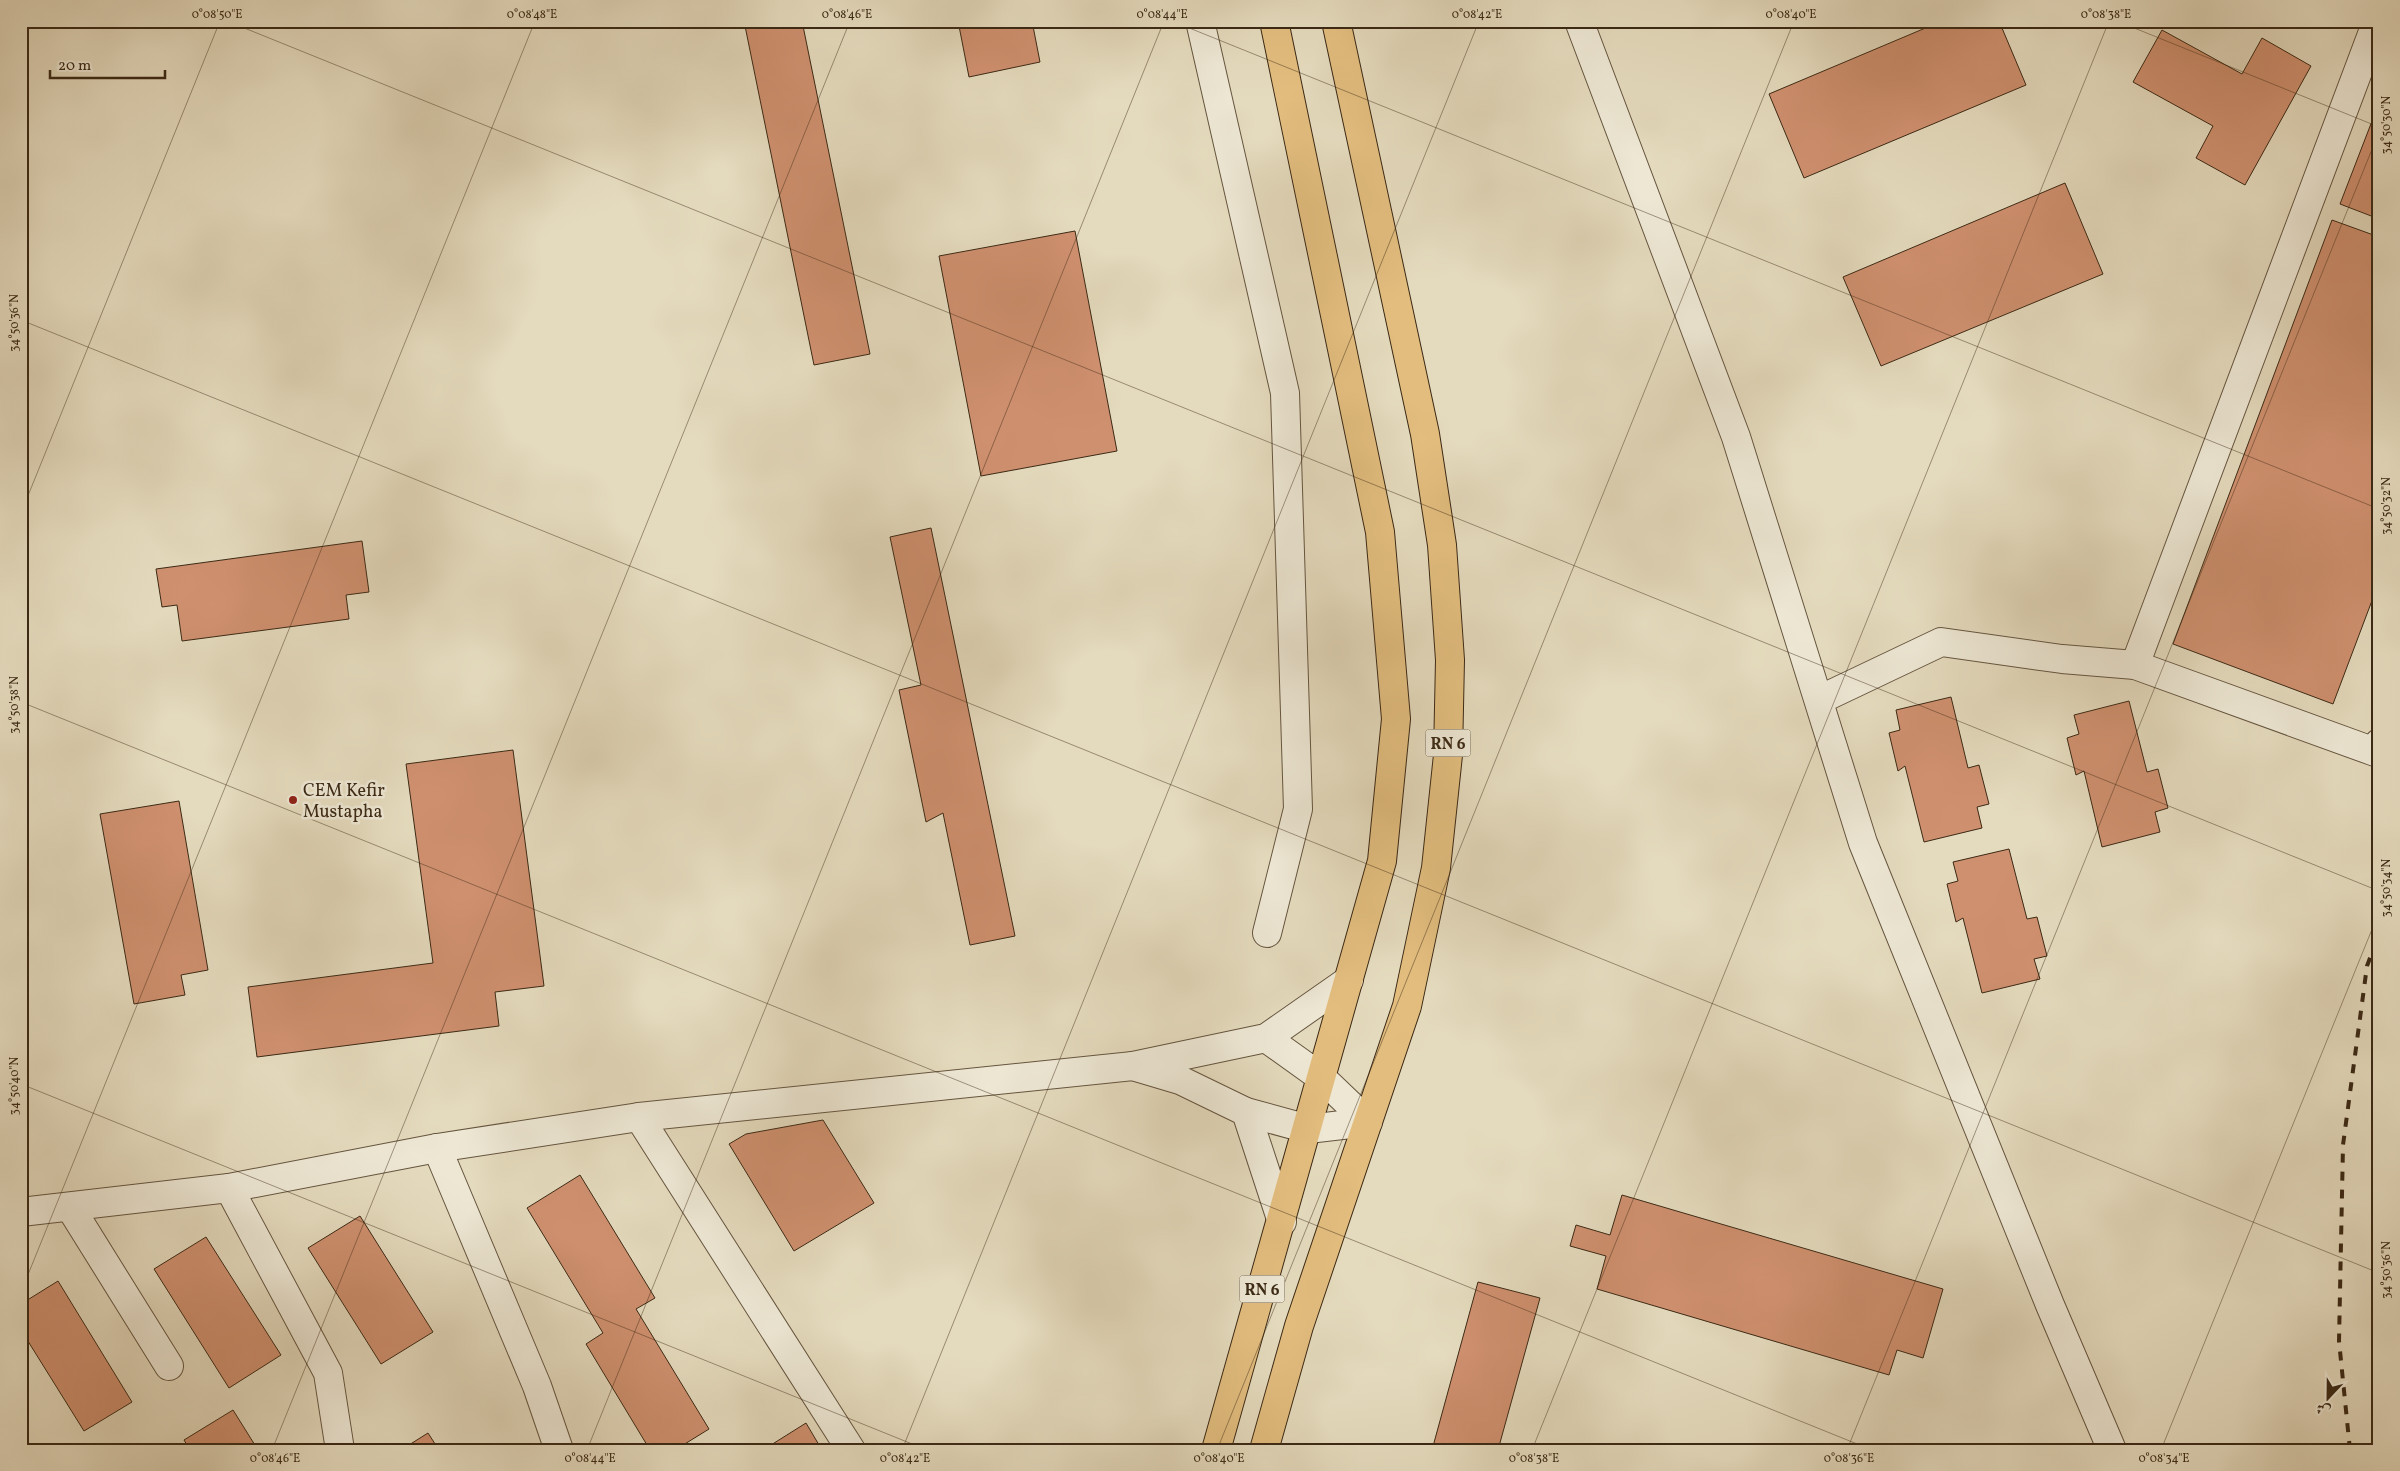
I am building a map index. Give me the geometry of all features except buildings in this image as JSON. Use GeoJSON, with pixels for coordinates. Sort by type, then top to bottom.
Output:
{"type":"FeatureCollection","features":[{"type":"Feature","properties":{"kind":"main road","name":"RN 6"},"geometry":{"type":"LineString","coordinates":[[1216,1450],[1282,1222],[1382,861],[1395,709],[1380,532],[1274,21]]}},
{"type":"Feature","properties":{"kind":"main road","name":"RN 6"},"geometry":{"type":"LineString","coordinates":[[1264,1450],[1299,1326],[1407,1006],[1436,868],[1448,755],[1450,660],[1442,545],[1425,434],[1336,21]]}},
{"type":"Feature","properties":{"kind":"street"},"geometry":{"type":"LineString","coordinates":[[1200,21],[1285,393],[1298,809],[1267,933]]}},
{"type":"Feature","properties":{"kind":"street"},"geometry":{"type":"LineString","coordinates":[[1579,21],[1736,437],[1864,843],[2050,1305],[2112,1450]]}},
{"type":"Feature","properties":{"kind":"street"},"geometry":{"type":"LineString","coordinates":[[2136,665],[2377,21]]}},
{"type":"Feature","properties":{"kind":"street"},"geometry":{"type":"LineString","coordinates":[[1818,700],[1940,642],[2062,658],[2136,665],[2375,752],[2379,743]]}},
{"type":"Feature","properties":{"kind":"street"},"geometry":{"type":"LineString","coordinates":[[21,1212],[229,1188],[437,1148],[639,1117],[1133,1066],[1266,1038],[1349,980]]}},
{"type":"Feature","properties":{"kind":"street"},"geometry":{"type":"LineString","coordinates":[[1266,1038],[1322,1078],[1368,1122]]}},
{"type":"Feature","properties":{"kind":"street"},"geometry":{"type":"LineString","coordinates":[[1133,1066],[1180,1080],[1246,1112],[1308,1129],[1368,1122]]}},
{"type":"Feature","properties":{"kind":"street"},"geometry":{"type":"LineString","coordinates":[[1246,1112],[1282,1222]]}},
{"type":"Feature","properties":{"kind":"street"},"geometry":{"type":"LineString","coordinates":[[639,1117],[852,1450]]}},
{"type":"Feature","properties":{"kind":"street"},"geometry":{"type":"LineString","coordinates":[[437,1148],[538,1386],[559,1450]]}},
{"type":"Feature","properties":{"kind":"street"},"geometry":{"type":"LineString","coordinates":[[229,1188],[328,1373],[340,1450]]}},
{"type":"Feature","properties":{"kind":"street"},"geometry":{"type":"LineString","coordinates":[[70,1206],[169,1366]]}},
{"type":"Feature","properties":{"kind":"railway"},"geometry":{"type":"LineString","coordinates":[[2350,1450],[2339,1341],[2343,1145],[2367,966],[2379,934]]}},
{"type":"Feature","properties":{"kind":"place","name":"CEM Kefir Mustapha"},"geometry":{"type":"Point","coordinates":[293,800]}}]}
